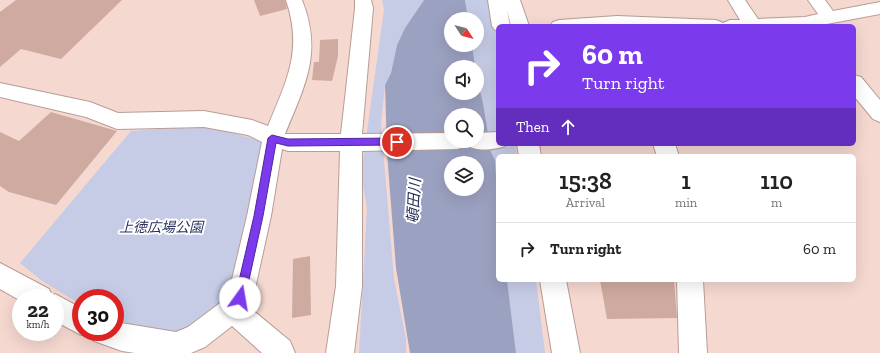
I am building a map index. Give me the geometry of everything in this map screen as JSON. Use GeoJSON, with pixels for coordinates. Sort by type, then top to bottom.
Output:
{"type":"FeatureCollection","features":[{"type":"Feature","properties":{"kind":"street"},"geometry":{"type":"LineString","coordinates":[[124,338],[176,345],[196,338],[232,309],[240,298],[259,216],[272,138],[297,80],[303,48],[301,19],[294,0]]}},
{"type":"Feature","properties":{"kind":"street"},"geometry":{"type":"LineString","coordinates":[[340,353],[349,286],[360,143],[363,0]]}},
{"type":"Feature","properties":{"kind":"street"},"geometry":{"type":"LineString","coordinates":[[496,0],[501,24]]}},
{"type":"Feature","properties":{"kind":"street"},"geometry":{"type":"LineString","coordinates":[[512,0],[519,24]]}},
{"type":"Feature","properties":{"kind":"street"},"geometry":{"type":"LineString","coordinates":[[736,0],[752,24]]}},
{"type":"Feature","properties":{"kind":"street"},"geometry":{"type":"LineString","coordinates":[[816,0],[829,17]]}},
{"type":"Feature","properties":{"kind":"street"},"geometry":{"type":"LineString","coordinates":[[809,24],[829,17],[880,8]]}},
{"type":"Feature","properties":{"kind":"street"},"geometry":{"type":"LineString","coordinates":[[856,84],[880,114]]}},
{"type":"Feature","properties":{"kind":"street"},"geometry":{"type":"LineString","coordinates":[[0,90],[90,110],[117,121],[204,119],[252,128],[272,138],[288,143],[444,141]]}},
{"type":"Feature","properties":{"kind":"street"},"geometry":{"type":"LineString","coordinates":[[484,141],[496,140]]}},
{"type":"Feature","properties":{"kind":"street"},"geometry":{"type":"LineString","coordinates":[[0,275],[24,289]]}},
{"type":"Feature","properties":{"kind":"street"},"geometry":{"type":"LineString","coordinates":[[552,282],[566,353]]}},
{"type":"Feature","properties":{"kind":"street"},"geometry":{"type":"LineString","coordinates":[[690,282],[693,353]]}},
{"type":"Feature","properties":{"kind":"street"},"geometry":{"type":"LineString","coordinates":[[232,309],[281,353]]}},
{"type":"Feature","properties":{"kind":"green space"},"geometry":{"type":"Polygon","coordinates":[[[382,0],[424,0],[405,28],[397,45],[391,73],[385,85],[381,125],[394,278],[406,339],[406,353],[359,353],[367,208],[361,174],[384,10],[382,0]]]}},
{"type":"Feature","properties":{"kind":"green space"},"geometry":{"type":"Polygon","coordinates":[[[465,0],[488,0],[496,34],[496,146],[515,146],[517,154],[496,154],[496,176],[495,160],[491,152],[482,100],[484,100],[484,60],[474,60],[473,52],[484,52],[484,12],[467,12],[465,0]]]}},
{"type":"Feature","properties":{"kind":"green space","name":"上徳広場公園"},"geometry":{"type":"Polygon","coordinates":[[[185,127],[215,128],[261,141],[263,153],[235,289],[214,318],[179,338],[124,328],[124,289],[72,289],[72,299],[64,294],[64,289],[55,289],[41,280],[20,263],[131,131],[185,127]]]}},
{"type":"Feature","properties":{"kind":"green space"},"geometry":{"type":"Polygon","coordinates":[[[507,282],[536,282],[545,353],[516,353],[507,282]]]}},
{"type":"Feature","properties":{"kind":"water","name":"頓田川"},"geometry":{"type":"Polygon","coordinates":[[[424,0],[465,0],[467,12],[444,12],[444,52],[473,52],[474,60],[444,60],[444,100],[482,100],[484,108],[444,108],[444,148],[484,148],[484,109],[491,152],[495,160],[496,282],[507,282],[516,353],[410,353],[396,268],[387,153],[385,85],[391,73],[397,45],[405,28],[424,0]]]}},
{"type":"Feature","properties":{"kind":"building"},"geometry":{"type":"Polygon","coordinates":[[[16,0],[122,0],[61,59],[21,49],[0,67],[0,12],[16,0]]]}},
{"type":"Feature","properties":{"kind":"building"},"geometry":{"type":"Polygon","coordinates":[[[254,0],[285,0],[287,9],[260,16],[254,0]]]}},
{"type":"Feature","properties":{"kind":"building"},"geometry":{"type":"Polygon","coordinates":[[[338,39],[338,56],[332,81],[312,80],[314,62],[319,62],[320,40],[338,39]]]}},
{"type":"Feature","properties":{"kind":"building"},"geometry":{"type":"Polygon","coordinates":[[[51,112],[117,131],[56,205],[9,192],[0,186],[0,132],[19,141],[51,112]]]}},
{"type":"Feature","properties":{"kind":"building"},"geometry":{"type":"Polygon","coordinates":[[[310,256],[311,315],[292,318],[293,259],[310,256]]]}},
{"type":"Feature","properties":{"kind":"building"},"geometry":{"type":"Polygon","coordinates":[[[600,282],[674,282],[677,318],[607,319],[600,282]]]}},
{"type":"Feature","properties":{"kind":"route"},"geometry":{"type":"LineString","coordinates":[[240,298],[259,216],[272,138],[288,143],[397,142]]}}]}
